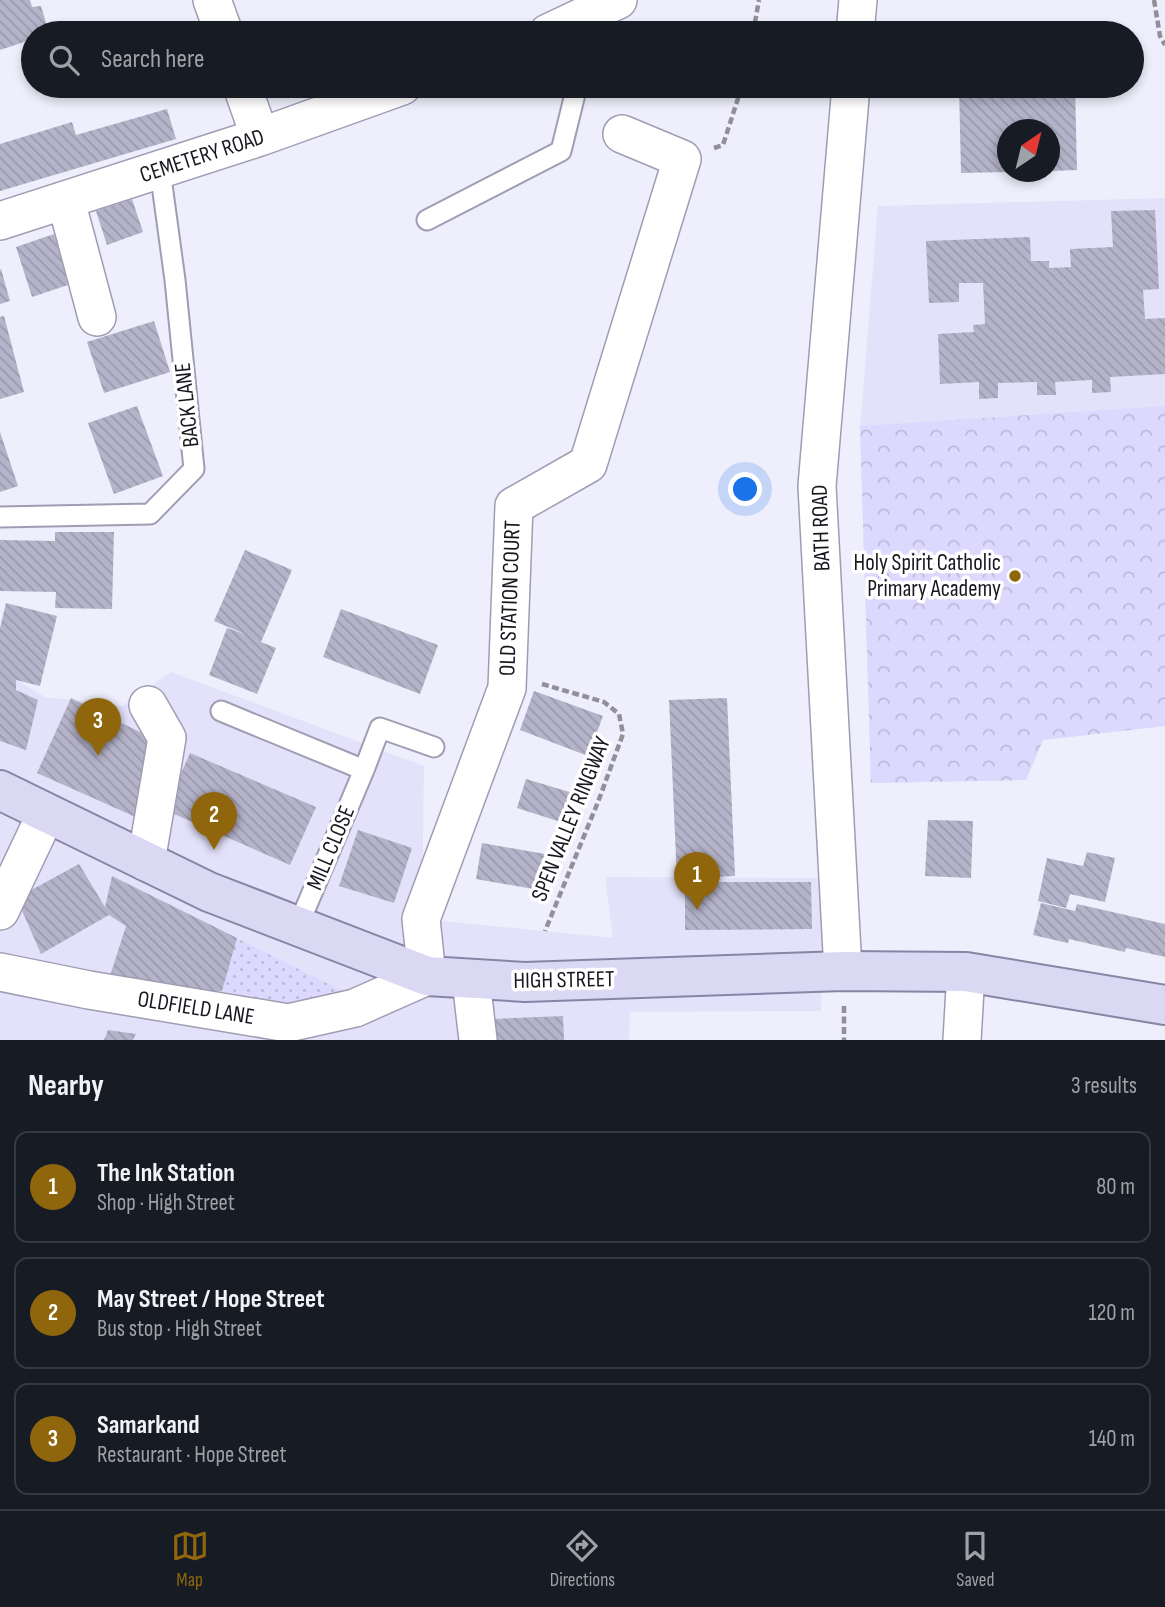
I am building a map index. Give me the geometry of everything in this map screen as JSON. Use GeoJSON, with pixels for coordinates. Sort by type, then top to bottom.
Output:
{"type":"FeatureCollection","features":[{"type":"Feature","properties":{"kind":"main road","name":"HIGH STREET"},"geometry":{"type":"LineString","coordinates":[[0,790],[209,891],[427,976],[525,982],[843,971],[965,972],[1165,1005]]}},
{"type":"Feature","properties":{"kind":"street"},"geometry":{"type":"LineString","coordinates":[[212,0],[220,21]]}},
{"type":"Feature","properties":{"kind":"street"},"geometry":{"type":"LineString","coordinates":[[577,21],[618,0]]}},
{"type":"Feature","properties":{"kind":"street"},"geometry":{"type":"LineString","coordinates":[[856,21],[858,0]]}},
{"type":"Feature","properties":{"kind":"street"},"geometry":{"type":"LineString","coordinates":[[246,98],[260,137]]}},
{"type":"Feature","properties":{"kind":"street","name":"CEMETERY ROAD"},"geometry":{"type":"LineString","coordinates":[[0,220],[260,137],[369,98]]}},
{"type":"Feature","properties":{"kind":"street","name":"BATH ROAD"},"geometry":{"type":"LineString","coordinates":[[843,971],[817,486],[850,98]]}},
{"type":"Feature","properties":{"kind":"street"},"geometry":{"type":"LineString","coordinates":[[622,134],[682,159]]}},
{"type":"Feature","properties":{"kind":"street","name":"OLD STATION COURT"},"geometry":{"type":"LineString","coordinates":[[427,976],[421,919],[507,688],[514,506],[588,464],[682,159]]}},
{"type":"Feature","properties":{"kind":"street"},"geometry":{"type":"LineString","coordinates":[[66,201],[97,317]]}},
{"type":"Feature","properties":{"kind":"street"},"geometry":{"type":"LineString","coordinates":[[146,862],[167,738],[148,705]]}},
{"type":"Feature","properties":{"kind":"street"},"geometry":{"type":"LineString","coordinates":[[0,911],[46,814]]}},
{"type":"Feature","properties":{"kind":"street","name":"OLDFIELD LANE"},"geometry":{"type":"LineString","coordinates":[[0,972],[89,990],[288,1023],[355,1008],[427,976]]}},
{"type":"Feature","properties":{"kind":"street"},"geometry":{"type":"LineString","coordinates":[[962,1040],[965,972]]}},
{"type":"Feature","properties":{"kind":"street"},"geometry":{"type":"LineString","coordinates":[[471,980],[478,1040]]}},
{"type":"Feature","properties":{"kind":"lane"},"geometry":{"type":"LineString","coordinates":[[427,220],[561,151],[574,98]]}},
{"type":"Feature","properties":{"kind":"lane","name":"BACK LANE"},"geometry":{"type":"LineString","coordinates":[[0,517],[150,514],[194,469],[160,170]]}},
{"type":"Feature","properties":{"kind":"lane"},"geometry":{"type":"LineString","coordinates":[[221,711],[364,770]]}},
{"type":"Feature","properties":{"kind":"lane","name":"MILL CLOSE"},"geometry":{"type":"LineString","coordinates":[[298,926],[380,728],[434,747]]}},
{"type":"Feature","properties":{"kind":"path"},"geometry":{"type":"LineString","coordinates":[[756,21],[759,0]]}},
{"type":"Feature","properties":{"kind":"path"},"geometry":{"type":"LineString","coordinates":[[1154,0],[1160,36],[1165,45]]}},
{"type":"Feature","properties":{"kind":"path"},"geometry":{"type":"LineString","coordinates":[[682,159],[723,145],[738,98]]}},
{"type":"Feature","properties":{"kind":"path","name":"SPEN VALLEY RINGWAY"},"geometry":{"type":"LineString","coordinates":[[507,674],[604,702],[619,714],[623,734],[545,931]]}},
{"type":"Feature","properties":{"kind":"shaded area","name":"Holy Spirit Catholic Primary Academy"},"geometry":{"type":"Polygon","coordinates":[[[1165,198],[1165,726],[1043,740],[1026,780],[871,783],[860,427],[878,206],[1165,198]]]}},
{"type":"Feature","properties":{"kind":"shaded area"},"geometry":{"type":"Polygon","coordinates":[[[0,670],[45,697],[122,706],[171,672],[424,766],[422,919],[613,938],[605,877],[823,878],[821,1011],[630,1012],[629,1040],[0,1040],[0,670]]]}},
{"type":"Feature","properties":{"kind":"green space","name":"Holy Spirit Catholic Primary Academy"},"geometry":{"type":"Polygon","coordinates":[[[1165,406],[1165,726],[1043,740],[1026,780],[871,783],[860,426],[1165,406]]]}},
{"type":"Feature","properties":{"kind":"green space"},"geometry":{"type":"Polygon","coordinates":[[[237,938],[350,995],[296,1006],[222,991],[237,938]]]}},
{"type":"Feature","properties":{"kind":"building"},"geometry":{"type":"Polygon","coordinates":[[[0,0],[30,0],[32,7],[41,6],[45,21],[21,21],[21,43],[0,50],[0,0]]]}},
{"type":"Feature","properties":{"kind":"building"},"geometry":{"type":"Polygon","coordinates":[[[959,98],[1075,98],[1077,170],[1060,171],[1060,119],[997,119],[997,172],[961,173],[959,98]]]}},
{"type":"Feature","properties":{"kind":"building"},"geometry":{"type":"Polygon","coordinates":[[[167,109],[176,139],[0,191],[0,144],[72,122],[76,135],[167,109]]]}},
{"type":"Feature","properties":{"kind":"building"},"geometry":{"type":"Polygon","coordinates":[[[132,199],[143,232],[107,245],[96,211],[132,199]]]}},
{"type":"Feature","properties":{"kind":"building"},"geometry":{"type":"Polygon","coordinates":[[[1155,210],[1159,289],[1143,290],[1145,319],[1165,318],[1165,374],[1110,377],[1111,392],[1092,393],[1092,380],[1055,382],[1056,395],[1037,395],[1037,382],[998,383],[998,398],[979,399],[979,382],[940,384],[938,334],[974,332],[973,325],[985,324],[983,283],[959,283],[959,302],[929,303],[926,241],[1030,237],[1031,261],[1049,261],[1049,268],[1071,267],[1070,249],[1113,247],[1111,211],[1155,210]]]}},
{"type":"Feature","properties":{"kind":"building"},"geometry":{"type":"Polygon","coordinates":[[[54,234],[71,284],[32,297],[16,247],[54,234]]]}},
{"type":"Feature","properties":{"kind":"building"},"geometry":{"type":"Polygon","coordinates":[[[0,270],[10,301],[0,304],[0,270]]]}},
{"type":"Feature","properties":{"kind":"building"},"geometry":{"type":"Polygon","coordinates":[[[4,316],[24,392],[0,399],[0,317],[4,316]]]}},
{"type":"Feature","properties":{"kind":"building"},"geometry":{"type":"Polygon","coordinates":[[[154,321],[170,372],[104,393],[87,342],[154,321]]]}},
{"type":"Feature","properties":{"kind":"building"},"geometry":{"type":"Polygon","coordinates":[[[137,406],[163,476],[114,494],[88,423],[137,406]]]}},
{"type":"Feature","properties":{"kind":"building"},"geometry":{"type":"Polygon","coordinates":[[[0,432],[18,486],[0,492],[0,432]]]}},
{"type":"Feature","properties":{"kind":"building"},"geometry":{"type":"Polygon","coordinates":[[[55,532],[114,532],[112,609],[55,608],[56,592],[0,591],[0,540],[55,541],[55,532]]]}},
{"type":"Feature","properties":{"kind":"building"},"geometry":{"type":"Polygon","coordinates":[[[245,550],[292,570],[261,642],[276,648],[257,694],[209,675],[227,628],[247,635],[214,621],[245,550]]]}},
{"type":"Feature","properties":{"kind":"building"},"geometry":{"type":"Polygon","coordinates":[[[6,603],[57,616],[40,686],[16,680],[16,690],[38,700],[26,750],[0,741],[0,628],[6,603]]]}},
{"type":"Feature","properties":{"kind":"building"},"geometry":{"type":"Polygon","coordinates":[[[341,609],[438,645],[420,694],[323,657],[341,609]]]}},
{"type":"Feature","properties":{"kind":"building"},"geometry":{"type":"Polygon","coordinates":[[[534,691],[603,716],[588,756],[520,730],[534,691]]]}},
{"type":"Feature","properties":{"kind":"building"},"geometry":{"type":"Polygon","coordinates":[[[71,698],[154,739],[140,819],[37,773],[71,698]]]}},
{"type":"Feature","properties":{"kind":"building"},"geometry":{"type":"Polygon","coordinates":[[[727,698],[735,876],[677,879],[669,700],[727,698]]]}},
{"type":"Feature","properties":{"kind":"building"},"geometry":{"type":"Polygon","coordinates":[[[190,753],[316,807],[290,865],[165,810],[190,753]]]}},
{"type":"Feature","properties":{"kind":"building"},"geometry":{"type":"Polygon","coordinates":[[[526,779],[576,794],[567,824],[517,808],[526,779]]]}},
{"type":"Feature","properties":{"kind":"building"},"geometry":{"type":"Polygon","coordinates":[[[928,820],[973,821],[971,878],[925,876],[928,820]]]}},
{"type":"Feature","properties":{"kind":"building"},"geometry":{"type":"Polygon","coordinates":[[[358,830],[412,848],[394,903],[339,886],[358,830]]]}},
{"type":"Feature","properties":{"kind":"building"},"geometry":{"type":"Polygon","coordinates":[[[482,843],[545,854],[539,890],[476,879],[482,843]]]}},
{"type":"Feature","properties":{"kind":"building"},"geometry":{"type":"Polygon","coordinates":[[[1087,852],[1115,858],[1105,902],[1070,894],[1066,908],[1038,901],[1047,858],[1083,866],[1087,852]]]}},
{"type":"Feature","properties":{"kind":"building"},"geometry":{"type":"Polygon","coordinates":[[[79,864],[105,907],[112,876],[237,938],[222,991],[177,991],[110,976],[126,926],[109,915],[41,954],[20,906],[24,894],[79,864]]]}},
{"type":"Feature","properties":{"kind":"building"},"geometry":{"type":"Polygon","coordinates":[[[685,882],[811,882],[812,929],[685,930],[685,882]]]}},
{"type":"Feature","properties":{"kind":"building"},"geometry":{"type":"Polygon","coordinates":[[[1041,903],[1075,911],[1077,904],[1165,924],[1165,957],[1126,948],[1125,952],[1069,939],[1068,943],[1033,935],[1041,903]]]}},
{"type":"Feature","properties":{"kind":"building"},"geometry":{"type":"Polygon","coordinates":[[[563,1016],[564,1040],[493,1040],[492,1019],[563,1016]]]}},
{"type":"Feature","properties":{"kind":"building"},"geometry":{"type":"Polygon","coordinates":[[[108,1030],[136,1034],[133,1040],[104,1040],[108,1030]]]}},
{"type":"Feature","properties":{"kind":"place","name":"Holy Spirit Catholic Primary Academy"},"geometry":{"type":"Point","coordinates":[1015,576]}},
{"type":"Feature","properties":{"kind":"place","name":"Samarkand"},"geometry":{"type":"Point","coordinates":[98,756]}},
{"type":"Feature","properties":{"kind":"place","name":"May Street / Hope Street"},"geometry":{"type":"Point","coordinates":[214,850]}},
{"type":"Feature","properties":{"kind":"place","name":"The Ink Station"},"geometry":{"type":"Point","coordinates":[697,910]}}]}
